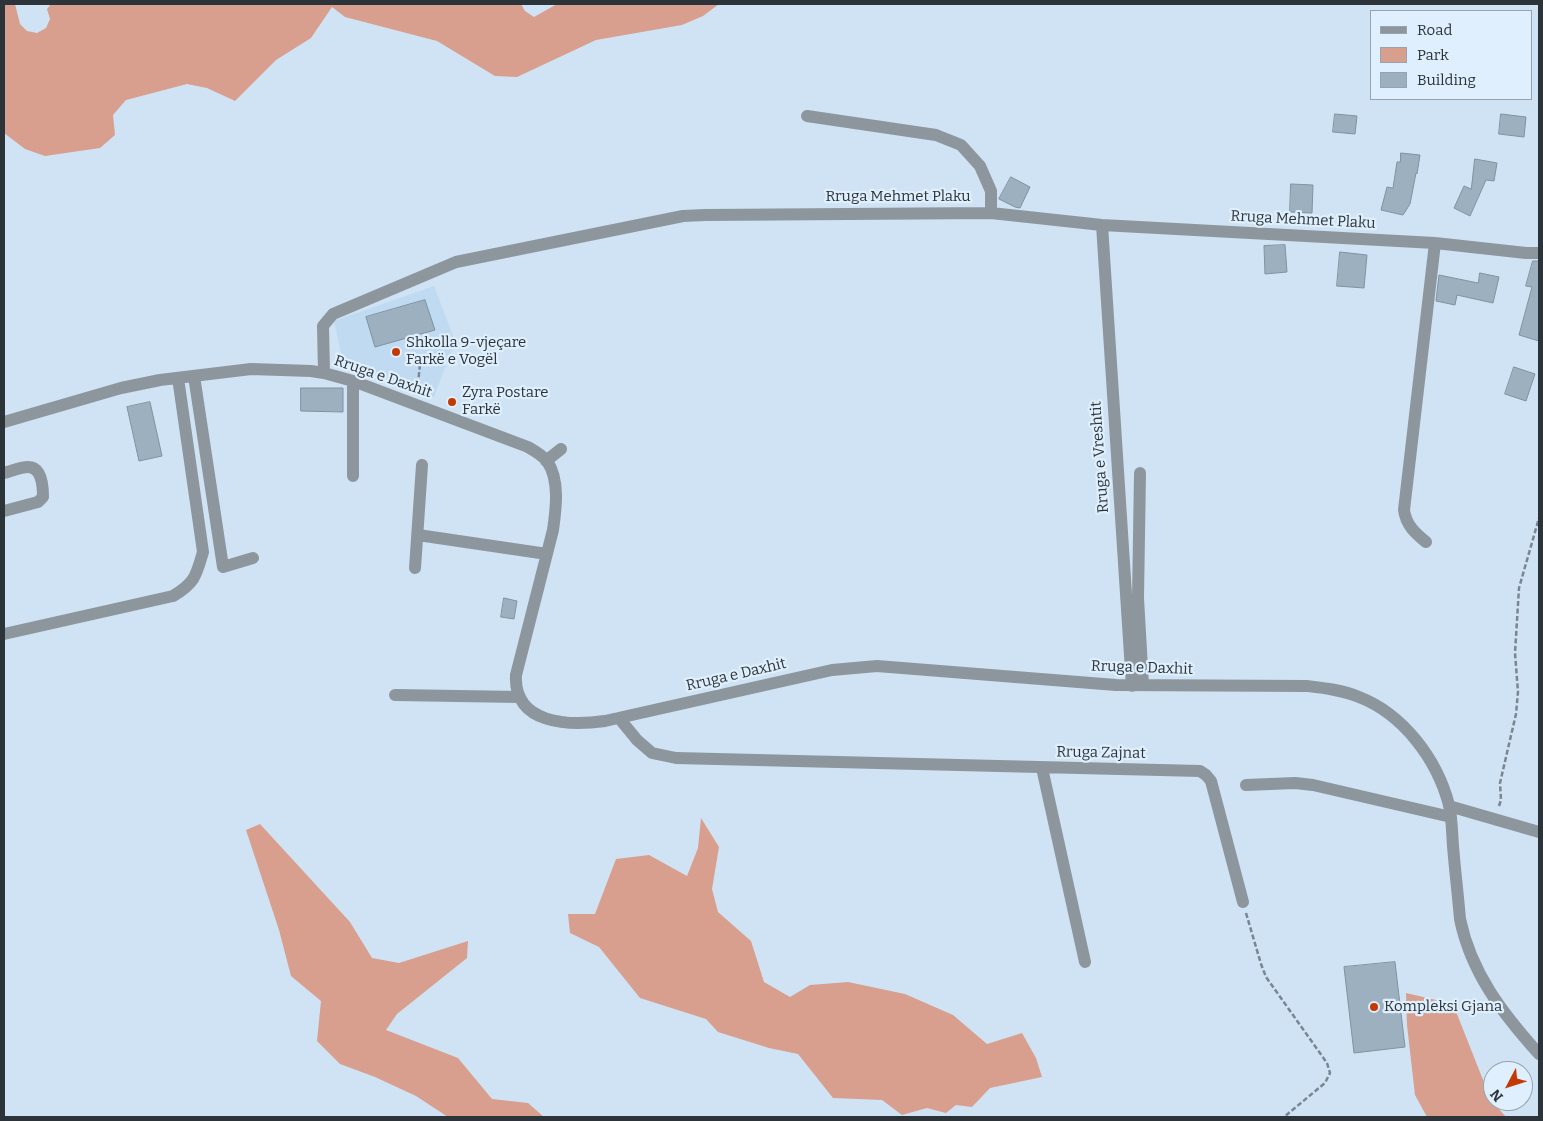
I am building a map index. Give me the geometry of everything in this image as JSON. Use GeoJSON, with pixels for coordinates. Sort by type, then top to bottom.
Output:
{"type":"FeatureCollection","features":[{"type":"Feature","properties":{"kind":"street"},"geometry":{"type":"LineString","coordinates":[[807,116],[936,135],[962,145],[980,166],[991,191],[991,213]]}},
{"type":"Feature","properties":{"kind":"street","name":"Rruga Mehmet Plaku"},"geometry":{"type":"LineString","coordinates":[[324,373],[323,326],[333,314],[456,262],[683,216],[705,214],[991,213],[1102,225],[1435,243],[1539,253]]}},
{"type":"Feature","properties":{"kind":"street","name":"Rruga e Vreshtit"},"geometry":{"type":"LineString","coordinates":[[1102,225],[1137,685]]}},
{"type":"Feature","properties":{"kind":"street"},"geometry":{"type":"LineString","coordinates":[[1426,542],[1409,526],[1404,510],[1435,243]]}},
{"type":"Feature","properties":{"kind":"street","name":"Rruga e Daxhit"},"geometry":{"type":"LineString","coordinates":[[4,422],[121,388],[178,378],[251,369],[297,370],[324,373],[354,381],[528,447],[546,461]]}},
{"type":"Feature","properties":{"kind":"street"},"geometry":{"type":"LineString","coordinates":[[194,376],[223,567],[253,558]]}},
{"type":"Feature","properties":{"kind":"street"},"geometry":{"type":"LineString","coordinates":[[4,634],[173,596],[186,589],[191,583],[203,552],[178,378]]}},
{"type":"Feature","properties":{"kind":"street"},"geometry":{"type":"LineString","coordinates":[[353,476],[354,381]]}},
{"type":"Feature","properties":{"kind":"street"},"geometry":{"type":"LineString","coordinates":[[395,695],[520,697],[517,690],[516,675],[553,530],[556,496],[554,480],[546,461],[561,449]]}},
{"type":"Feature","properties":{"kind":"street"},"geometry":{"type":"LineString","coordinates":[[415,568],[422,465]]}},
{"type":"Feature","properties":{"kind":"street"},"geometry":{"type":"LineString","coordinates":[[4,473],[28,467],[33,468],[38,472],[43,497],[38,502],[4,511]]}},
{"type":"Feature","properties":{"kind":"street"},"geometry":{"type":"LineString","coordinates":[[1137,685],[1140,473]]}},
{"type":"Feature","properties":{"kind":"street"},"geometry":{"type":"LineString","coordinates":[[418,535],[547,554]]}},
{"type":"Feature","properties":{"kind":"street","name":"Rruga e Daxhit"},"geometry":{"type":"LineString","coordinates":[[520,697],[531,710],[548,720],[568,723],[589,723],[619,718],[832,670],[877,666],[900,666],[1137,685],[1307,686],[1358,696],[1378,706],[1397,719],[1428,757],[1438,775],[1450,812],[1460,919],[1469,954],[1487,989],[1514,1027],[1539,1054]]}},
{"type":"Feature","properties":{"kind":"street","name":"Rruga Zajnat"},"geometry":{"type":"LineString","coordinates":[[619,718],[637,740],[652,753],[676,758],[1200,771],[1211,781],[1243,902]]}},
{"type":"Feature","properties":{"kind":"street"},"geometry":{"type":"LineString","coordinates":[[1042,768],[1085,962]]}},
{"type":"Feature","properties":{"kind":"street"},"geometry":{"type":"LineString","coordinates":[[1246,785],[1294,783],[1313,785],[1493,819],[1539,832]]}},
{"type":"Feature","properties":{"kind":"path"},"geometry":{"type":"LineString","coordinates":[[418,391],[421,356]]}},
{"type":"Feature","properties":{"kind":"path"},"geometry":{"type":"LineString","coordinates":[[1493,819],[1502,800],[1500,783],[1516,714],[1518,692],[1515,653],[1519,588],[1539,518]]}},
{"type":"Feature","properties":{"kind":"path"},"geometry":{"type":"LineString","coordinates":[[1243,902],[1260,964],[1266,977],[1327,1063],[1330,1073],[1325,1083],[1284,1117]]}},
{"type":"Feature","properties":{"kind":"shaded area","name":"Shkolla 9-vjeçare Farkë e Vogël"},"geometry":{"type":"Polygon","coordinates":[[[434,286],[455,341],[434,397],[343,362],[334,321],[434,286]]]}},
{"type":"Feature","properties":{"kind":"green space"},"geometry":{"type":"Polygon","coordinates":[[[4,4],[15,4],[20,24],[27,31],[37,33],[46,28],[50,19],[47,9],[51,4],[521,4],[525,11],[534,17],[557,4],[719,4],[703,16],[682,25],[596,40],[517,77],[495,76],[437,41],[345,17],[332,7],[311,38],[276,60],[235,101],[207,88],[187,84],[126,100],[113,115],[115,135],[100,148],[45,156],[25,149],[4,133],[4,4]]]}},
{"type":"Feature","properties":{"kind":"green space"},"geometry":{"type":"Polygon","coordinates":[[[701,818],[719,847],[712,889],[718,912],[751,941],[764,982],[790,997],[810,985],[848,982],[905,994],[953,1015],[987,1044],[1022,1033],[1036,1058],[1042,1077],[990,1088],[972,1107],[956,1105],[946,1113],[927,1108],[902,1115],[882,1100],[833,1098],[798,1054],[769,1048],[718,1032],[706,1019],[640,998],[599,947],[570,933],[568,914],[595,914],[616,859],[649,855],[687,876],[698,848],[701,818]]]}},
{"type":"Feature","properties":{"kind":"green space"},"geometry":{"type":"Polygon","coordinates":[[[260,824],[350,922],[372,958],[399,963],[468,941],[467,958],[397,1014],[386,1030],[458,1058],[492,1099],[528,1103],[544,1117],[448,1117],[416,1096],[375,1077],[340,1064],[317,1041],[321,1001],[291,976],[279,930],[246,830],[260,824]]]}},
{"type":"Feature","properties":{"kind":"green space"},"geometry":{"type":"Polygon","coordinates":[[[1406,993],[1453,1004],[1483,1080],[1483,1111],[1501,1111],[1506,1117],[1427,1117],[1415,1095],[1407,1025],[1406,993]]]}},
{"type":"Feature","properties":{"kind":"building"},"geometry":{"type":"Polygon","coordinates":[[[1335,114],[1357,116],[1355,134],[1333,132],[1335,114]]]}},
{"type":"Feature","properties":{"kind":"building"},"geometry":{"type":"Polygon","coordinates":[[[1501,114],[1526,117],[1524,137],[1499,134],[1501,114]]]}},
{"type":"Feature","properties":{"kind":"building"},"geometry":{"type":"Polygon","coordinates":[[[1401,153],[1420,155],[1410,204],[1403,215],[1381,210],[1387,187],[1393,188],[1397,162],[1400,162],[1401,153]]]}},
{"type":"Feature","properties":{"kind":"building"},"geometry":{"type":"Polygon","coordinates":[[[1475,159],[1497,163],[1494,181],[1486,180],[1470,216],[1454,208],[1464,186],[1471,189],[1475,159]]]}},
{"type":"Feature","properties":{"kind":"building"},"geometry":{"type":"Polygon","coordinates":[[[1011,177],[1030,187],[1020,208],[999,199],[1011,177]]]}},
{"type":"Feature","properties":{"kind":"building"},"geometry":{"type":"Polygon","coordinates":[[[1291,184],[1313,185],[1312,213],[1290,212],[1291,184]]]}},
{"type":"Feature","properties":{"kind":"building"},"geometry":{"type":"Polygon","coordinates":[[[1285,245],[1287,272],[1265,274],[1264,246],[1285,245]]]}},
{"type":"Feature","properties":{"kind":"building"},"geometry":{"type":"Polygon","coordinates":[[[1340,252],[1367,255],[1364,288],[1337,286],[1340,252]]]}},
{"type":"Feature","properties":{"kind":"building"},"geometry":{"type":"Polygon","coordinates":[[[1533,261],[1539,261],[1539,341],[1519,335],[1532,287],[1526,286],[1533,261]]]}},
{"type":"Feature","properties":{"kind":"building"},"geometry":{"type":"Polygon","coordinates":[[[1480,273],[1499,277],[1493,303],[1457,295],[1455,305],[1436,301],[1439,275],[1478,283],[1480,273]]]}},
{"type":"Feature","properties":{"kind":"building"},"geometry":{"type":"Polygon","coordinates":[[[425,300],[435,330],[375,347],[366,317],[425,300]]]}},
{"type":"Feature","properties":{"kind":"building"},"geometry":{"type":"Polygon","coordinates":[[[1514,367],[1535,374],[1526,401],[1505,394],[1514,367]]]}},
{"type":"Feature","properties":{"kind":"building"},"geometry":{"type":"Polygon","coordinates":[[[301,388],[343,388],[343,412],[301,411],[301,388]]]}},
{"type":"Feature","properties":{"kind":"building"},"geometry":{"type":"Polygon","coordinates":[[[150,402],[162,456],[139,461],[127,407],[150,402]]]}},
{"type":"Feature","properties":{"kind":"building"},"geometry":{"type":"Polygon","coordinates":[[[504,598],[517,601],[514,619],[501,617],[504,598]]]}},
{"type":"Feature","properties":{"kind":"building","name":"Kompleksi Gjana"},"geometry":{"type":"Polygon","coordinates":[[[1395,962],[1405,1047],[1354,1053],[1344,967],[1395,962]]]}},
{"type":"Feature","properties":{"kind":"place","name":"Shkolla 9-vjeçare Farkë e Vogël"},"geometry":{"type":"Point","coordinates":[396,352]}},
{"type":"Feature","properties":{"kind":"place","name":"Zyra Postare Farkë"},"geometry":{"type":"Point","coordinates":[452,402]}},
{"type":"Feature","properties":{"kind":"place","name":"Kompleksi Gjana"},"geometry":{"type":"Point","coordinates":[1374,1007]}}]}
